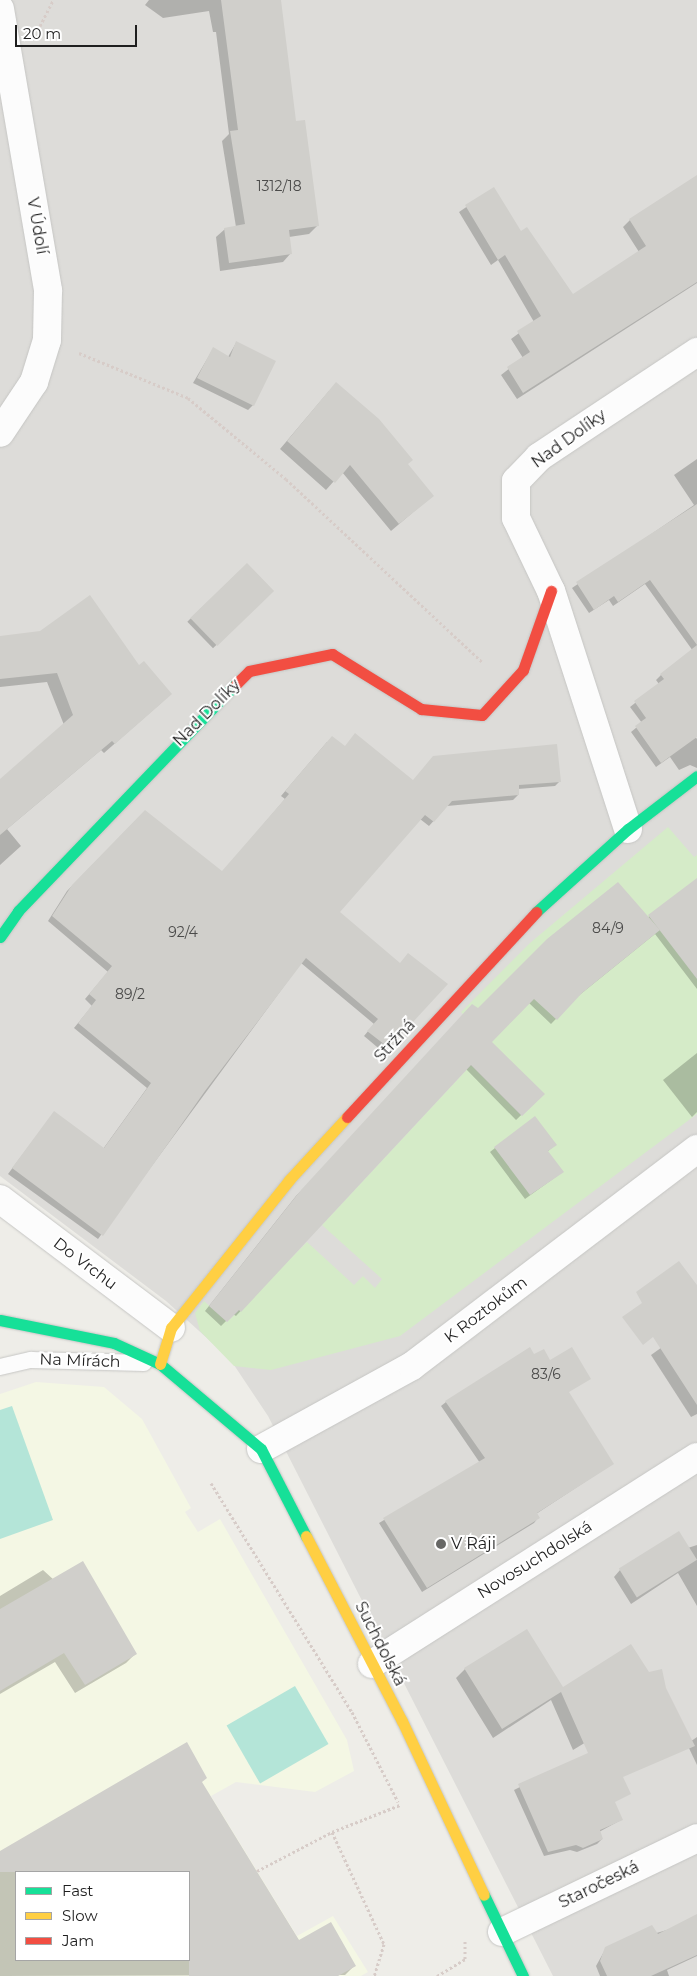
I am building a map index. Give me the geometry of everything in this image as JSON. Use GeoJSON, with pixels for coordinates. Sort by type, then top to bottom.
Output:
{"type":"FeatureCollection","features":[{"type":"Feature","properties":{"kind":"street","name":"V Údolí"},"geometry":{"type":"LineString","coordinates":[[0,8],[48,291],[46,340],[34,382],[0,433]]}},
{"type":"Feature","properties":{"kind":"street","name":"Nad Dolíky"},"geometry":{"type":"LineString","coordinates":[[628,829],[551,590],[516,518],[516,481],[539,457],[697,352]]}},
{"type":"Feature","properties":{"kind":"street","name":"Nad Dolíky"},"geometry":{"type":"LineString","coordinates":[[0,937],[18,911],[182,736],[249,671],[332,654],[420,709],[482,715],[523,670],[551,590]]}},
{"type":"Feature","properties":{"kind":"street","name":"Stržná"},"geometry":{"type":"LineString","coordinates":[[160,1364],[171,1328],[289,1180],[528,920],[628,829],[697,776]]}},
{"type":"Feature","properties":{"kind":"street","name":"K Roztokům"},"geometry":{"type":"LineString","coordinates":[[261,1449],[412,1366],[697,1149]]}},
{"type":"Feature","properties":{"kind":"street","name":"Do Vrchu"},"geometry":{"type":"LineString","coordinates":[[0,1199],[171,1328]]}},
{"type":"Feature","properties":{"kind":"street","name":"Suchdolská"},"geometry":{"type":"LineString","coordinates":[[0,1320],[114,1343],[160,1364],[261,1449],[372,1664],[523,1976]]}},
{"type":"Feature","properties":{"kind":"street","name":"Novosuchdolská"},"geometry":{"type":"LineString","coordinates":[[372,1664],[697,1457]]}},
{"type":"Feature","properties":{"kind":"street","name":"Staročeská"},"geometry":{"type":"LineString","coordinates":[[502,1932],[697,1838]]}},
{"type":"Feature","properties":{"kind":"lane","name":"Na Mírách"},"geometry":{"type":"LineString","coordinates":[[0,1367],[31,1360],[160,1364]]}},
{"type":"Feature","properties":{"kind":"path"},"geometry":{"type":"LineString","coordinates":[[46,340],[188,398],[286,479],[508,687]]}},
{"type":"Feature","properties":{"kind":"path"},"geometry":{"type":"LineString","coordinates":[[211,1483],[352,1712],[404,1814]]}},
{"type":"Feature","properties":{"kind":"path"},"geometry":{"type":"LineString","coordinates":[[257,1871],[332,1832],[400,1805]]}},
{"type":"Feature","properties":{"kind":"path"},"geometry":{"type":"LineString","coordinates":[[332,1832],[384,1944],[374,1976]]}},
{"type":"Feature","properties":{"kind":"path"},"geometry":{"type":"LineString","coordinates":[[437,1976],[465,1959],[465,1937]]}},
{"type":"Feature","properties":{"kind":"shaded area"},"geometry":{"type":"Polygon","coordinates":[[[0,0],[697,0],[697,1976],[553,1976],[268,1416],[230,1359],[166,1301],[0,1176],[0,0]]]}},
{"type":"Feature","properties":{"kind":"shaded area"},"geometry":{"type":"Polygon","coordinates":[[[36,1382],[104,1387],[142,1419],[191,1508],[185,1512],[198,1532],[220,1519],[347,1740],[354,1771],[315,1792],[236,1782],[211,1796],[297,1936],[333,1916],[368,1972],[361,1976],[0,1976],[0,1394],[36,1382]]]}},
{"type":"Feature","properties":{"kind":"green space"},"geometry":{"type":"Polygon","coordinates":[[[668,827],[694,857],[697,855],[697,1114],[400,1336],[271,1370],[234,1366],[200,1331],[195,1313],[204,1301],[227,1322],[307,1242],[354,1285],[363,1276],[375,1288],[382,1279],[322,1225],[471,1065],[522,1116],[541,1097],[461,1012],[530,943],[668,827]]]}},
{"type":"Feature","properties":{"kind":"green space"},"geometry":{"type":"Polygon","coordinates":[[[12,1406],[53,1520],[0,1539],[0,1410],[12,1406]]]}},
{"type":"Feature","properties":{"kind":"green space"},"geometry":{"type":"Polygon","coordinates":[[[295,1686],[328,1744],[260,1784],[227,1726],[295,1686]]]}},
{"type":"Feature","properties":{"kind":"building"},"geometry":{"type":"Polygon","coordinates":[[[221,0],[281,0],[296,121],[305,120],[319,226],[289,230],[292,254],[229,263],[224,228],[245,224],[230,131],[238,130],[221,0]]]}},
{"type":"Feature","properties":{"kind":"building"},"geometry":{"type":"Polygon","coordinates":[[[697,175],[697,282],[523,393],[507,367],[530,352],[517,331],[541,316],[505,255],[498,260],[465,205],[494,187],[521,231],[527,227],[573,294],[646,246],[629,219],[697,175]]]}},
{"type":"Feature","properties":{"kind":"building"},"geometry":{"type":"Polygon","coordinates":[[[236,341],[276,361],[254,406],[197,378],[213,347],[230,357],[236,341]]]}},
{"type":"Feature","properties":{"kind":"building"},"geometry":{"type":"Polygon","coordinates":[[[336,382],[379,419],[413,460],[408,464],[434,496],[399,524],[350,465],[335,483],[287,441],[336,382]]]}},
{"type":"Feature","properties":{"kind":"building"},"geometry":{"type":"Polygon","coordinates":[[[697,504],[697,645],[650,580],[618,602],[614,596],[594,610],[576,582],[697,504]]]}},
{"type":"Feature","properties":{"kind":"building"},"geometry":{"type":"Polygon","coordinates":[[[247,563],[274,591],[217,646],[190,618],[247,563]]]}},
{"type":"Feature","properties":{"kind":"building"},"geometry":{"type":"Polygon","coordinates":[[[90,595],[139,665],[144,661],[172,694],[115,744],[112,741],[0,835],[0,779],[73,715],[57,673],[0,679],[0,636],[40,631],[90,595]]]}},
{"type":"Feature","properties":{"kind":"building"},"geometry":{"type":"Polygon","coordinates":[[[697,645],[697,737],[661,763],[635,726],[646,718],[634,701],[664,679],[660,674],[697,645]]]}},
{"type":"Feature","properties":{"kind":"building"},"geometry":{"type":"Polygon","coordinates":[[[355,733],[413,780],[433,756],[557,744],[561,782],[519,785],[519,795],[452,801],[434,822],[425,815],[340,912],[400,963],[408,953],[448,984],[389,1048],[367,1031],[378,1019],[306,958],[205,1091],[103,1236],[12,1168],[54,1111],[104,1148],[151,1083],[78,1023],[96,1000],[89,994],[112,966],[52,916],[72,885],[145,810],[222,871],[289,794],[285,791],[332,736],[345,746],[355,733]]]}},
{"type":"Feature","properties":{"kind":"building"},"geometry":{"type":"Polygon","coordinates":[[[697,878],[697,979],[648,915],[697,878]]]}},
{"type":"Feature","properties":{"kind":"building"},"geometry":{"type":"Polygon","coordinates":[[[618,882],[660,930],[582,993],[557,1020],[534,999],[492,1042],[545,1094],[522,1116],[471,1065],[241,1312],[239,1310],[227,1322],[209,1306],[301,1190],[472,1004],[478,1008],[547,939],[618,882]]]}},
{"type":"Feature","properties":{"kind":"building"},"geometry":{"type":"Polygon","coordinates":[[[535,1116],[557,1145],[548,1151],[564,1172],[530,1195],[494,1147],[535,1116]]]}},
{"type":"Feature","properties":{"kind":"building"},"geometry":{"type":"Polygon","coordinates":[[[679,1261],[697,1285],[697,1405],[653,1337],[643,1345],[622,1317],[642,1303],[636,1292],[679,1261]]]}},
{"type":"Feature","properties":{"kind":"building"},"geometry":{"type":"Polygon","coordinates":[[[530,1347],[534,1354],[544,1349],[550,1360],[572,1347],[591,1379],[569,1392],[614,1464],[537,1513],[540,1518],[427,1588],[383,1518],[485,1458],[445,1401],[530,1347]]]}},
{"type":"Feature","properties":{"kind":"building"},"geometry":{"type":"Polygon","coordinates":[[[679,1531],[697,1560],[637,1597],[619,1569],[679,1531]]]}},
{"type":"Feature","properties":{"kind":"building"},"geometry":{"type":"Polygon","coordinates":[[[83,1561],[137,1654],[85,1685],[64,1653],[0,1691],[0,1609],[83,1561]]]}},
{"type":"Feature","properties":{"kind":"building"},"geometry":{"type":"Polygon","coordinates":[[[527,1629],[563,1687],[631,1644],[649,1672],[662,1669],[666,1688],[695,1746],[623,1777],[631,1794],[615,1802],[623,1820],[600,1830],[603,1839],[583,1848],[576,1845],[548,1852],[518,1784],[588,1753],[561,1692],[502,1729],[464,1668],[527,1629]]]}},
{"type":"Feature","properties":{"kind":"building"},"geometry":{"type":"Polygon","coordinates":[[[187,1742],[207,1778],[202,1782],[299,1940],[331,1922],[356,1966],[338,1976],[189,1976],[190,1871],[0,1872],[0,1851],[187,1742]]]}},
{"type":"Feature","properties":{"kind":"building"},"geometry":{"type":"Polygon","coordinates":[[[697,1914],[697,1955],[651,1976],[607,1976],[600,1961],[605,1947],[652,1925],[658,1934],[697,1914]]]}},
{"type":"Feature","properties":{"kind":"traffic: fast"},"geometry":{"type":"LineString","coordinates":[[0,937],[18,911],[236,684]]}},
{"type":"Feature","properties":{"kind":"traffic: fast"},"geometry":{"type":"LineString","coordinates":[[536,912],[628,829],[697,776]]}},
{"type":"Feature","properties":{"kind":"traffic: fast"},"geometry":{"type":"LineString","coordinates":[[0,1320],[114,1343],[160,1364],[261,1449],[306,1536]]}},
{"type":"Feature","properties":{"kind":"traffic: fast"},"geometry":{"type":"LineString","coordinates":[[484,1895],[523,1976]]}},
{"type":"Feature","properties":{"kind":"traffic: slow"},"geometry":{"type":"LineString","coordinates":[[160,1364],[171,1328],[289,1180],[347,1117]]}},
{"type":"Feature","properties":{"kind":"traffic: slow"},"geometry":{"type":"LineString","coordinates":[[306,1536],[402,1721],[484,1895]]}},
{"type":"Feature","properties":{"kind":"traffic: jam"},"geometry":{"type":"LineString","coordinates":[[236,684],[249,671],[332,654],[421,709],[482,715],[523,670],[551,591]]}},
{"type":"Feature","properties":{"kind":"traffic: jam"},"geometry":{"type":"LineString","coordinates":[[347,1117],[536,912]]}},
{"type":"Feature","properties":{"kind":"place","name":"V Ráji"},"geometry":{"type":"Point","coordinates":[441,1544]}}]}
